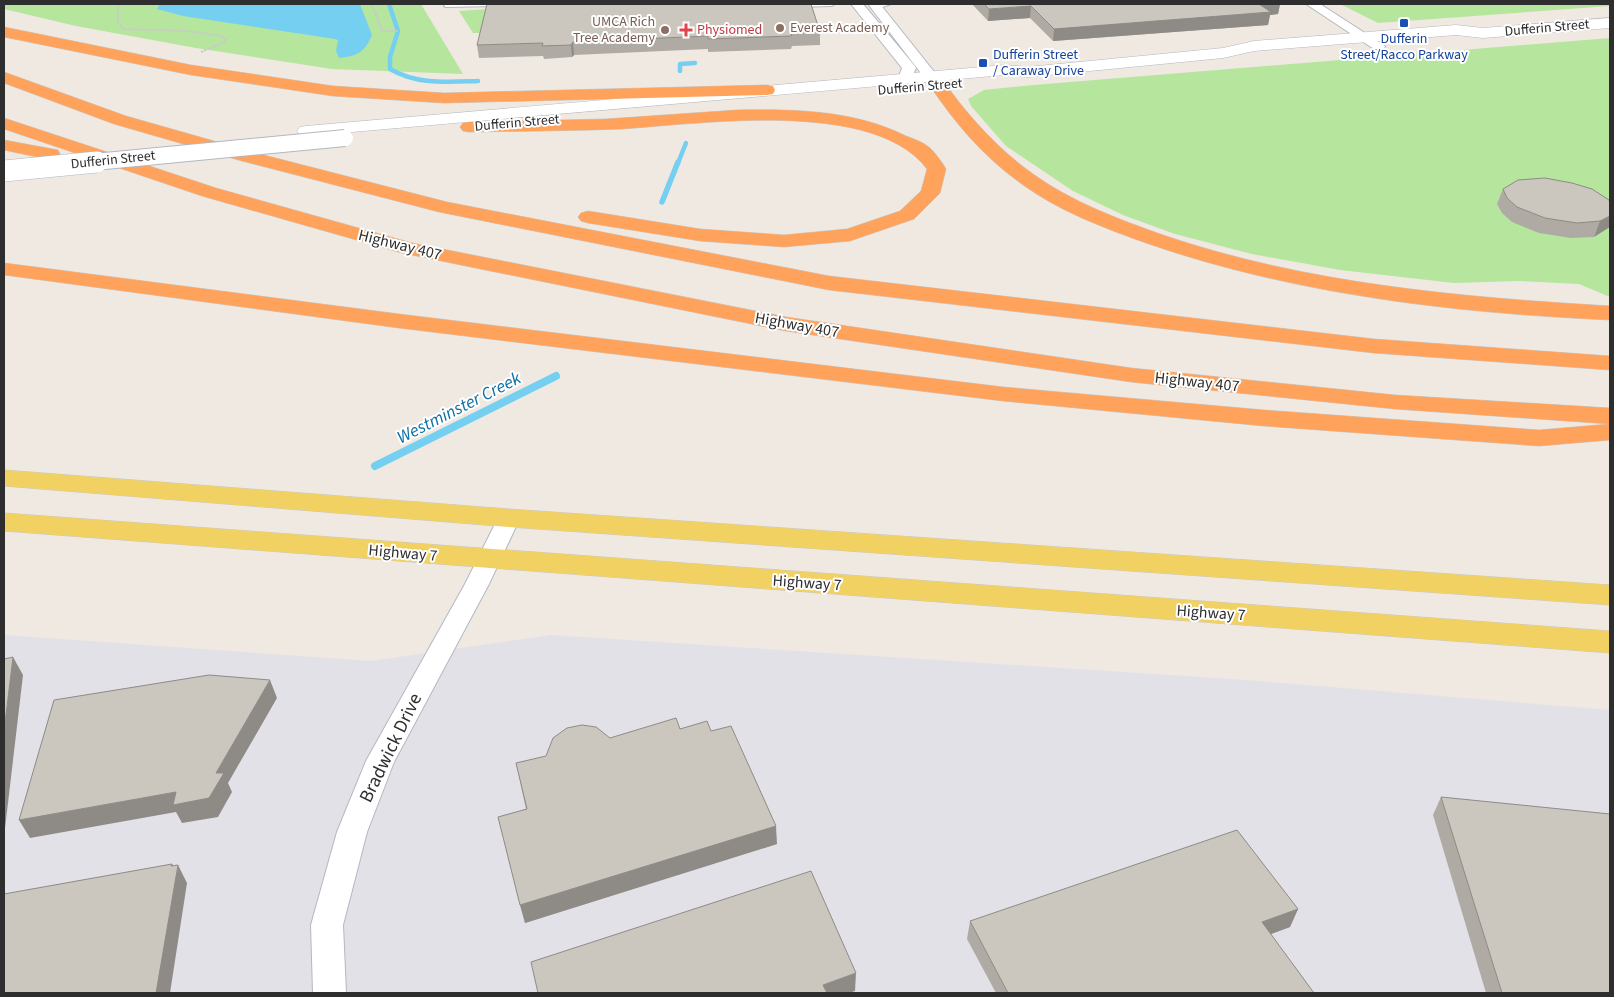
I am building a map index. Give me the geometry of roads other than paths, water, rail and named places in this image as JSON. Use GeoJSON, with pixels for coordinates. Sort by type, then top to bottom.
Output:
{"type":"FeatureCollection","features":[{"type":"Feature","properties":{"kind":"highway"},"geometry":{"type":"LineString","coordinates":[[4,32],[171,66],[333,91],[444,98],[767,90]]}},
{"type":"Feature","properties":{"kind":"highway"},"geometry":{"type":"LineString","coordinates":[[4,76],[120,120],[249,157],[446,208],[829,283],[1374,346],[1610,363]]}},
{"type":"Feature","properties":{"kind":"highway"},"geometry":{"type":"LineString","coordinates":[[935,82],[974,133],[1041,188],[1089,215],[1173,247],[1250,268],[1352,288],[1509,307],[1610,313]]}},
{"type":"Feature","properties":{"kind":"highway"},"geometry":{"type":"LineString","coordinates":[[249,157],[320,162],[537,209],[690,234],[784,241],[850,235],[907,214],[930,193],[937,169],[920,150],[878,130],[840,119],[820,117],[777,116],[602,124],[469,127]]}},
{"type":"Feature","properties":{"kind":"highway","name":"Highway 407"},"geometry":{"type":"LineString","coordinates":[[4,123],[209,192],[409,249],[786,324],[1140,376],[1395,402],[1610,416]]}},
{"type":"Feature","properties":{"kind":"highway"},"geometry":{"type":"LineString","coordinates":[[4,145],[151,173]]}},
{"type":"Feature","properties":{"kind":"highway"},"geometry":{"type":"LineString","coordinates":[[4,269],[399,321],[1003,394],[1264,418],[1539,438],[1610,432]]}},
{"type":"Feature","properties":{"kind":"main road","name":"Dufferin Street"},"geometry":{"type":"LineString","coordinates":[[4,171],[935,82],[1012,79],[1028,72],[1223,53],[1254,46],[1456,30],[1483,33],[1610,23]]}},
{"type":"Feature","properties":{"kind":"main road","name":"Dufferin Street"},"geometry":{"type":"LineString","coordinates":[[1223,53],[1269,56],[1470,40],[1483,33]]}},
{"type":"Feature","properties":{"kind":"main road","name":"Dufferin Street"},"geometry":{"type":"LineString","coordinates":[[4,157],[767,90],[906,79],[935,82]]}},
{"type":"Feature","properties":{"kind":"main road"},"geometry":{"type":"LineString","coordinates":[[4,478],[509,518],[1610,595]]}},
{"type":"Feature","properties":{"kind":"main road","name":"Highway 7"},"geometry":{"type":"LineString","coordinates":[[4,522],[490,560],[1610,642]]}},
{"type":"Feature","properties":{"kind":"street"},"geometry":{"type":"LineString","coordinates":[[857,4],[909,68],[906,79]]}},
{"type":"Feature","properties":{"kind":"street"},"geometry":{"type":"LineString","coordinates":[[1312,4],[1379,46]]}},
{"type":"Feature","properties":{"kind":"street"},"geometry":{"type":"LineString","coordinates":[[880,5],[935,82]]}},
{"type":"Feature","properties":{"kind":"street","name":"Bradwick Drive"},"geometry":{"type":"LineString","coordinates":[[329,993],[327,925],[352,832],[380,760],[490,560],[509,518]]}},
{"type":"Feature","properties":{"kind":"lane"},"geometry":{"type":"LineString","coordinates":[[447,6],[497,4]]}},
{"type":"Feature","properties":{"kind":"lane"},"geometry":{"type":"LineString","coordinates":[[790,6],[832,4]]}},
{"type":"Feature","properties":{"kind":"water"},"geometry":{"type":"Polygon","coordinates":[[[160,4],[360,4],[372,35],[367,45],[360,52],[339,58],[336,51],[338,40],[335,39],[183,16],[157,9],[160,4]]]}},
{"type":"Feature","properties":{"kind":"waterway"},"geometry":{"type":"LineString","coordinates":[[389,4],[398,31],[390,57],[390,69],[411,78],[422,80],[444,82],[478,81]]}},
{"type":"Feature","properties":{"kind":"waterway","name":"Westminster Creek"},"geometry":{"type":"LineString","coordinates":[[680,71],[680,64],[695,63]]}},
{"type":"Feature","properties":{"kind":"waterway","name":"Westminster Creek"},"geometry":{"type":"LineString","coordinates":[[678,163],[686,143]]}},
{"type":"Feature","properties":{"kind":"waterway","name":"Westminster Creek"},"geometry":{"type":"LineString","coordinates":[[662,202],[678,162]]}},
{"type":"Feature","properties":{"kind":"waterway","name":"Westminster Creek"},"geometry":{"type":"LineString","coordinates":[[375,466],[556,376]]}},
{"type":"Feature","properties":{"kind":"place","name":"Dufferin Street/Racco Parkway"},"geometry":{"type":"Point","coordinates":[1404,23]}},
{"type":"Feature","properties":{"kind":"place","name":"Everest Academy"},"geometry":{"type":"Point","coordinates":[780,28]}},
{"type":"Feature","properties":{"kind":"place","name":"UMCA Rich Tree Academy"},"geometry":{"type":"Point","coordinates":[665,30]}},
{"type":"Feature","properties":{"kind":"place","name":"Physiomed"},"geometry":{"type":"Point","coordinates":[686,30]}},
{"type":"Feature","properties":{"kind":"place","name":"Dufferin Street / Caraway Drive"},"geometry":{"type":"Point","coordinates":[983,63]}}]}
